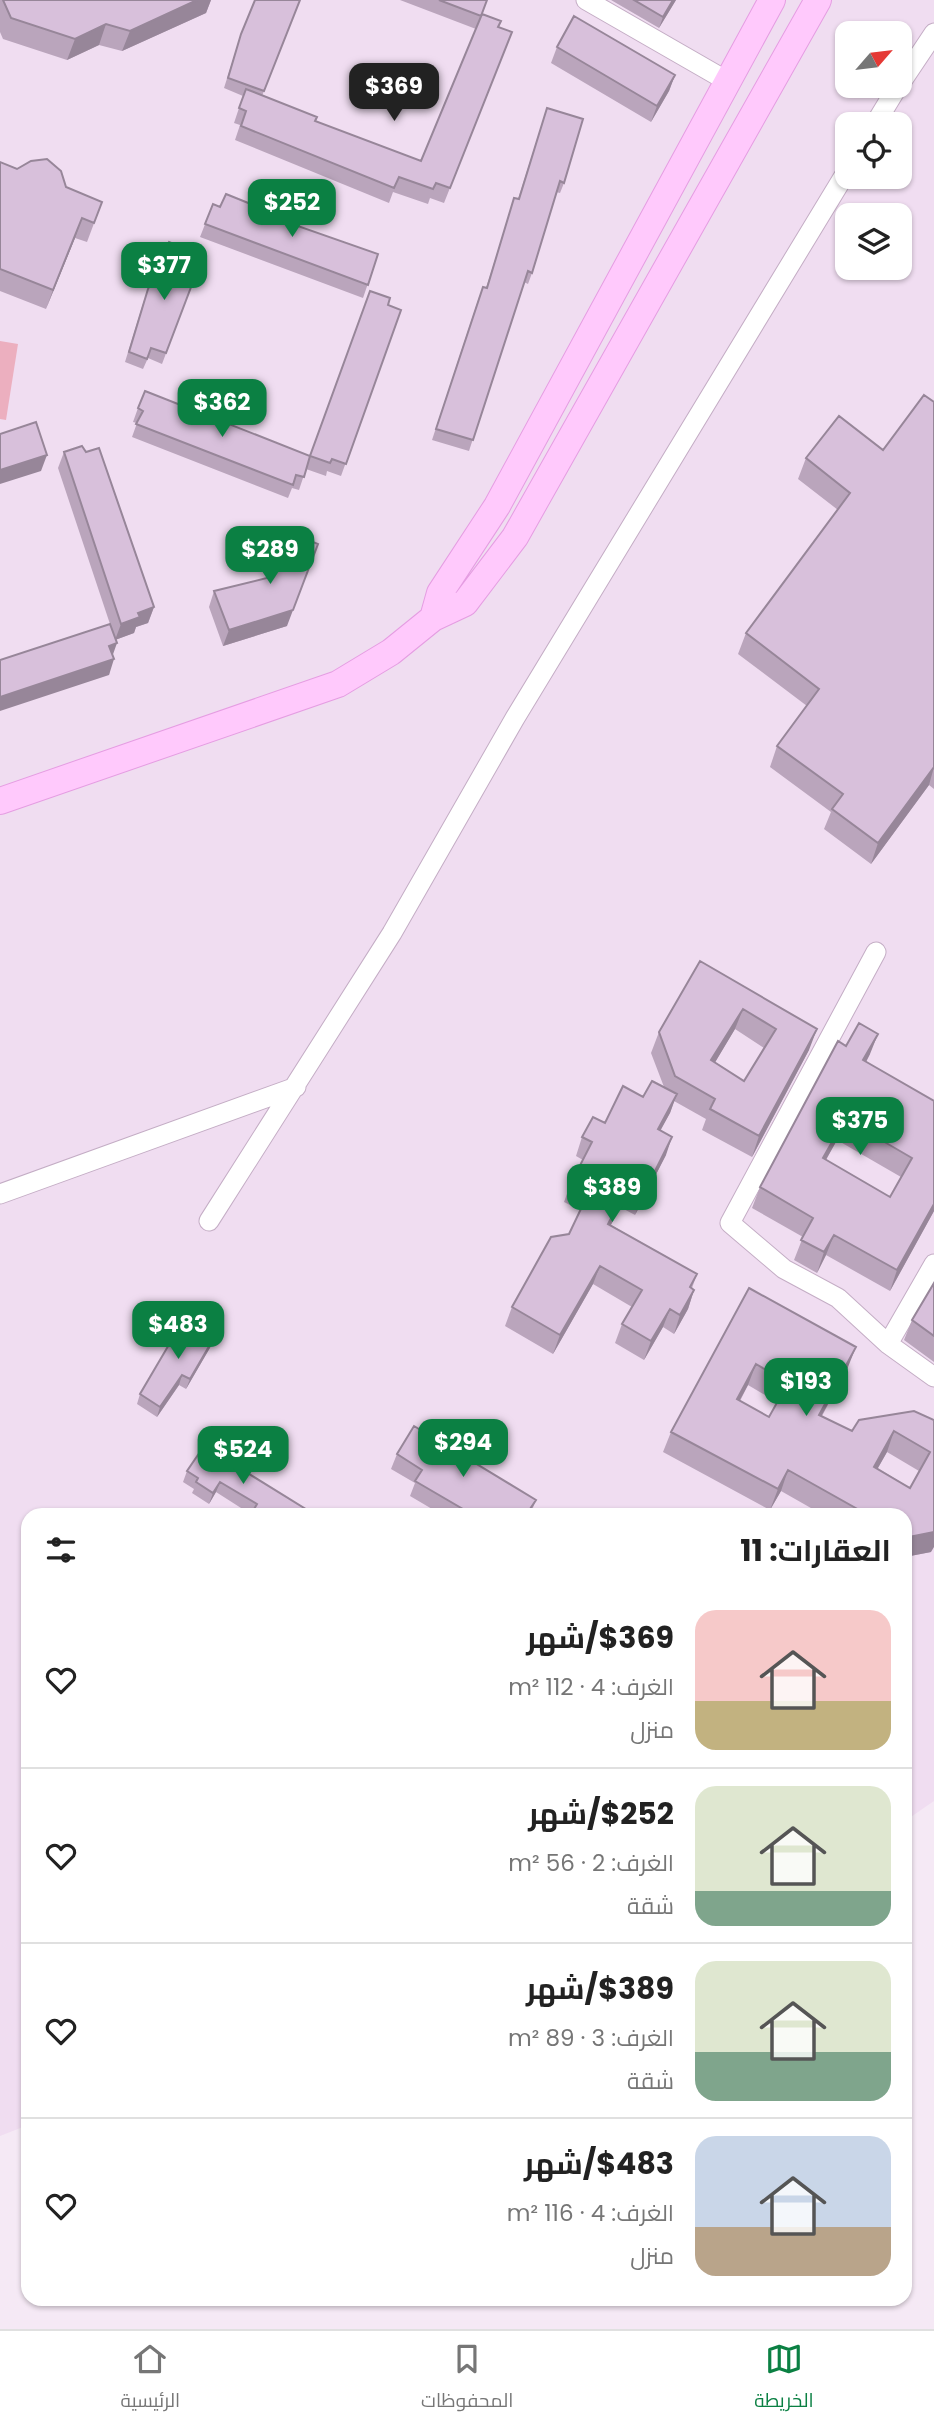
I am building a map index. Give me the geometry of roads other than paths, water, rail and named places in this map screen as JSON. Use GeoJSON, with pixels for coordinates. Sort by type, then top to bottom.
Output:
{"type":"FeatureCollection","features":[{"type":"Feature","properties":{"kind":"main road"},"geometry":{"type":"LineString","coordinates":[[433,618],[440,593],[497,506],[772,0]]}},
{"type":"Feature","properties":{"kind":"main road"},"geometry":{"type":"LineString","coordinates":[[0,801],[338,684],[391,652],[433,618],[464,603],[515,537],[818,0]]}},
{"type":"Feature","properties":{"kind":"street"},"geometry":{"type":"LineString","coordinates":[[586,0],[727,81]]}},
{"type":"Feature","properties":{"kind":"street"},"geometry":{"type":"LineString","coordinates":[[912,66],[934,33]]}},
{"type":"Feature","properties":{"kind":"street"},"geometry":{"type":"LineString","coordinates":[[209,1221],[391,933],[515,718],[836,189]]}},
{"type":"Feature","properties":{"kind":"street"},"geometry":{"type":"LineString","coordinates":[[876,952],[730,1223],[784,1269],[838,1298],[888,1344],[934,1377]]}},
{"type":"Feature","properties":{"kind":"street"},"geometry":{"type":"LineString","coordinates":[[0,1194],[296,1087]]}},
{"type":"Feature","properties":{"kind":"street"},"geometry":{"type":"LineString","coordinates":[[888,1344],[934,1264]]}}]}
